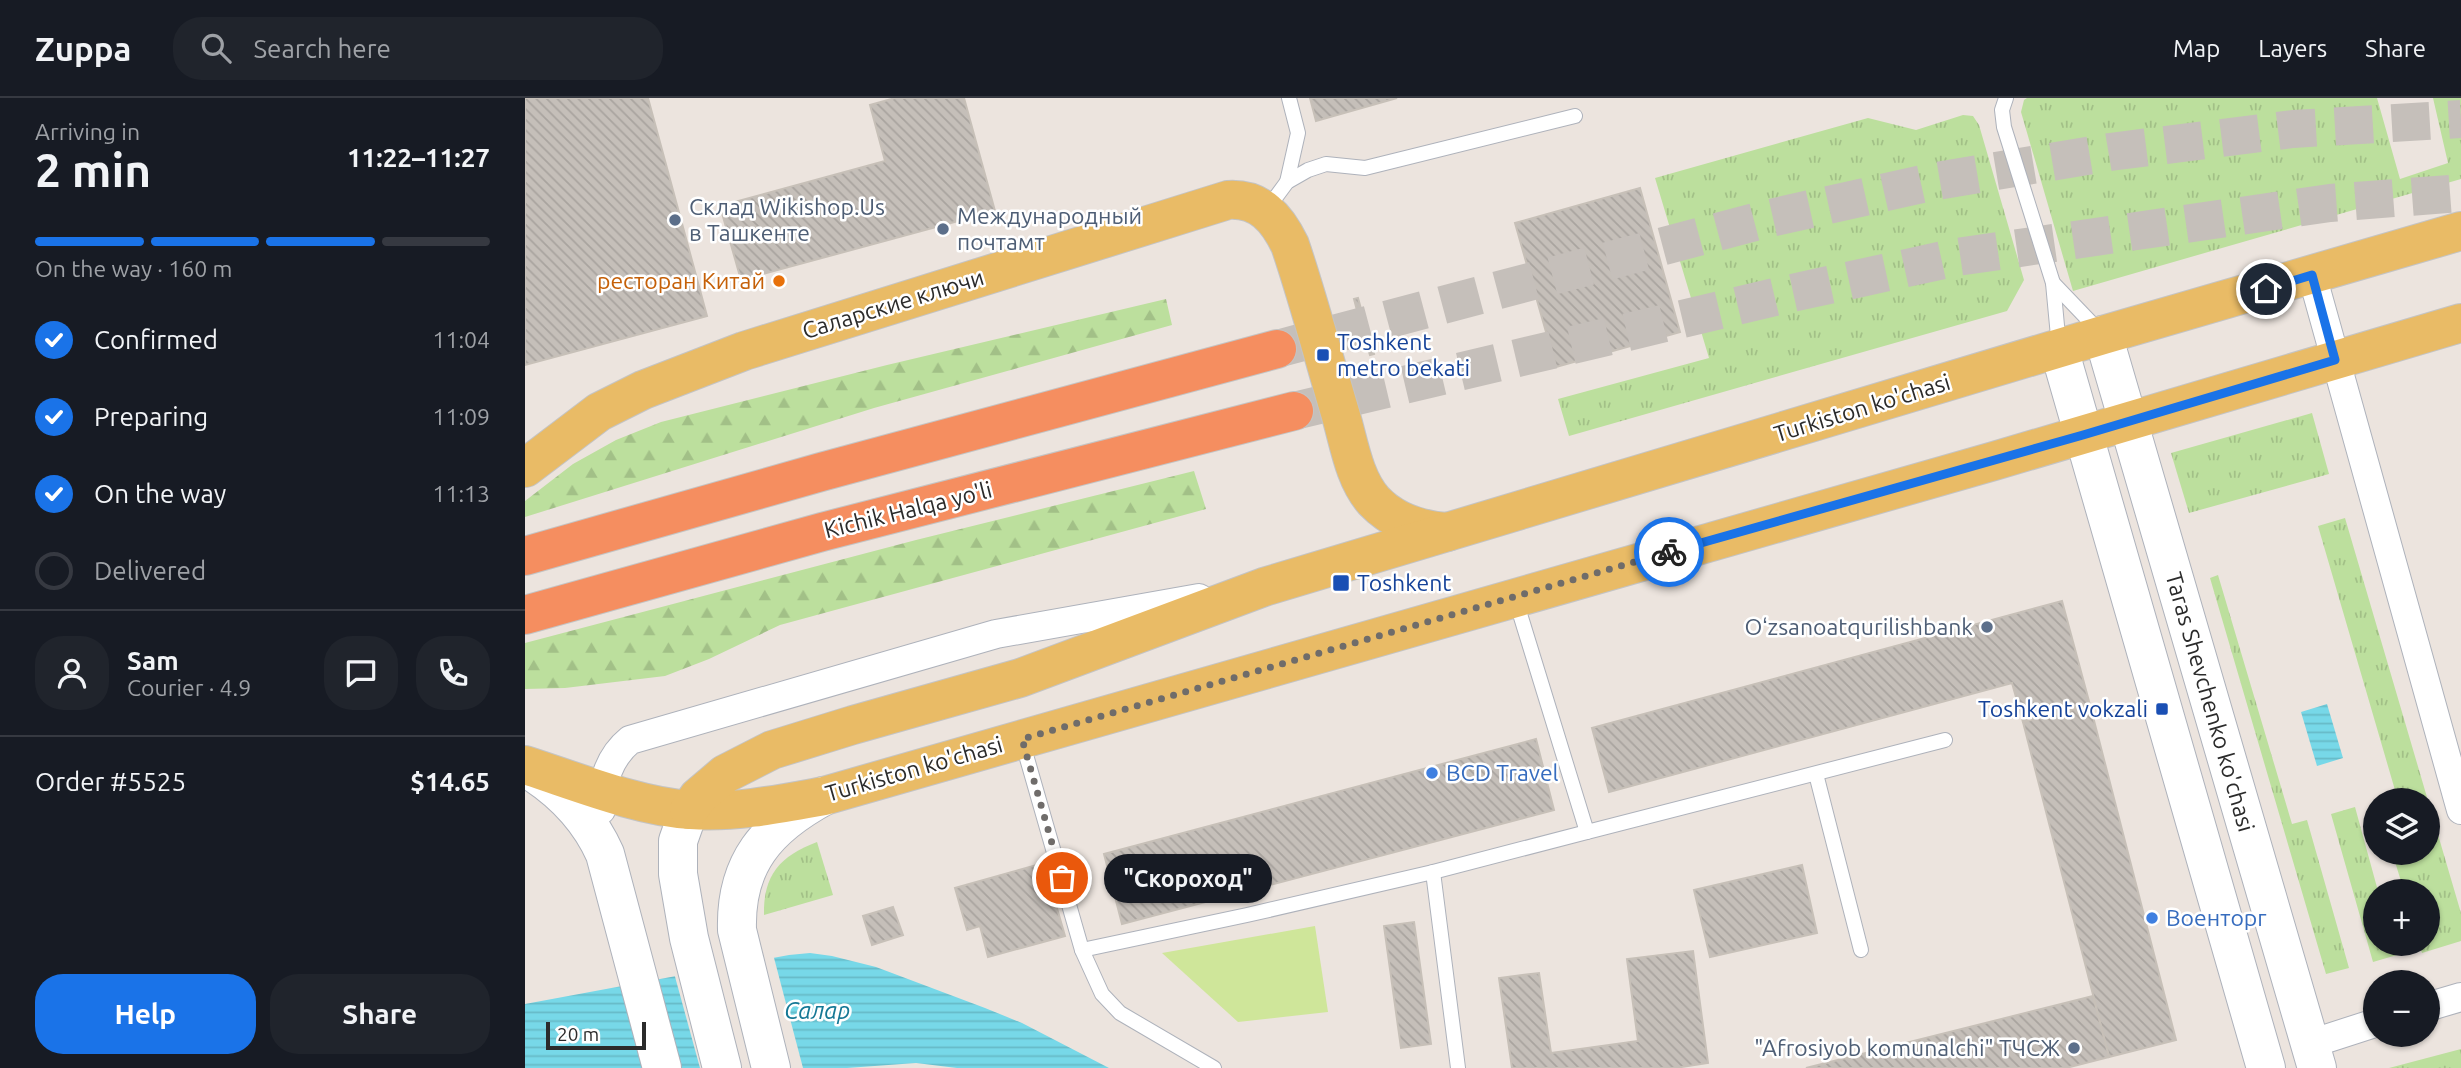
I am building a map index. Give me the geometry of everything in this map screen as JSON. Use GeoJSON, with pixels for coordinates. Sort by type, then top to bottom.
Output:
{"type":"FeatureCollection","features":[{"type":"Feature","properties":{"kind":"highway"},"geometry":{"type":"LineString","coordinates":[[525,556],[821,472],[1277,349]]}},
{"type":"Feature","properties":{"kind":"highway","name":"Kichik Halqa yo'li"},"geometry":{"type":"LineString","coordinates":[[525,615],[822,532],[1294,411]]}},
{"type":"Feature","properties":{"kind":"main road","name":"Саларские ключи"},"geometry":{"type":"LineString","coordinates":[[525,468],[599,412],[643,390],[744,351],[1228,200],[1249,201],[1277,196]]}},
{"type":"Feature","properties":{"kind":"main road"},"geometry":{"type":"LineString","coordinates":[[1277,196],[1280,226],[1290,245],[1350,448],[1365,487],[1374,500],[1396,518],[1422,529],[1447,532]]}},
{"type":"Feature","properties":{"kind":"main road","name":"Turkiston ko'chasi"},"geometry":{"type":"LineString","coordinates":[[689,810],[698,797],[725,774],[772,750],[1020,678],[1264,587],[2103,335],[2461,231]]}},
{"type":"Feature","properties":{"kind":"main road","name":"Turkiston ko'chasi"},"geometry":{"type":"LineString","coordinates":[[689,810],[757,808],[824,796],[2083,435],[2461,323]]}},
{"type":"Feature","properties":{"kind":"main road"},"geometry":{"type":"LineString","coordinates":[[530,776],[689,810]]}},
{"type":"Feature","properties":{"kind":"street"},"geometry":{"type":"LineString","coordinates":[[2312,275],[2461,810]]}},
{"type":"Feature","properties":{"kind":"street","name":"Taras Shevchenko ko'chasi"},"geometry":{"type":"LineString","coordinates":[[2103,335],[2314,1056]]}},
{"type":"Feature","properties":{"kind":"street","name":"Taras Shevchenko ko'chasi"},"geometry":{"type":"LineString","coordinates":[[2059,349],[2266,1068]]}},
{"type":"Feature","properties":{"kind":"street","name":"Turkiston ko'chasi"},"geometry":{"type":"LineString","coordinates":[[602,790],[617,753],[630,740],[996,634],[1264,587]]}},
{"type":"Feature","properties":{"kind":"street"},"geometry":{"type":"LineString","coordinates":[[530,776],[558,790],[581,813],[591,825],[605,854]]}},
{"type":"Feature","properties":{"kind":"street"},"geometry":{"type":"LineString","coordinates":[[602,790],[605,854],[662,1068]]}},
{"type":"Feature","properties":{"kind":"street"},"geometry":{"type":"LineString","coordinates":[[771,1068],[738,937],[736,908],[740,887],[746,868],[756,851],[786,820],[824,796]]}},
{"type":"Feature","properties":{"kind":"street"},"geometry":{"type":"LineString","coordinates":[[689,810],[681,825],[677,858],[682,907],[722,1068]]}},
{"type":"Feature","properties":{"kind":"street"},"geometry":{"type":"LineString","coordinates":[[2440,1003],[2461,997]]}},
{"type":"Feature","properties":{"kind":"street"},"geometry":{"type":"LineString","coordinates":[[2314,1056],[2363,1029]]}},
{"type":"Feature","properties":{"kind":"lane"},"geometry":{"type":"LineString","coordinates":[[1277,196],[1298,133],[1289,98]]}},
{"type":"Feature","properties":{"kind":"lane"},"geometry":{"type":"LineString","coordinates":[[2006,98],[2002,110],[2004,127],[2053,282],[2059,349]]}},
{"type":"Feature","properties":{"kind":"lane"},"geometry":{"type":"LineString","coordinates":[[1277,196],[1308,170],[1326,164],[1365,168],[1575,116]]}},
{"type":"Feature","properties":{"kind":"lane"},"geometry":{"type":"LineString","coordinates":[[2053,282],[2103,335]]}},
{"type":"Feature","properties":{"kind":"lane"},"geometry":{"type":"LineString","coordinates":[[1514,596],[1587,832]]}},
{"type":"Feature","properties":{"kind":"lane"},"geometry":{"type":"LineString","coordinates":[[1022,739],[1082,950],[1102,994],[1119,1013],[1215,1068]]}},
{"type":"Feature","properties":{"kind":"lane"},"geometry":{"type":"LineString","coordinates":[[1082,950],[1433,872],[1945,740]]}},
{"type":"Feature","properties":{"kind":"lane"},"geometry":{"type":"LineString","coordinates":[[1816,774],[1861,950]]}},
{"type":"Feature","properties":{"kind":"lane"},"geometry":{"type":"LineString","coordinates":[[1433,872],[1458,1068]]}},
{"type":"Feature","properties":{"kind":"green space"},"geometry":{"type":"Polygon","coordinates":[[[2027,98],[2377,98],[2400,179],[2448,163],[2433,98],[2461,98],[2461,179],[2073,291],[2021,112],[2027,98]]]}},
{"type":"Feature","properties":{"kind":"green space"},"geometry":{"type":"Polygon","coordinates":[[[1963,115],[1973,116],[1979,125],[2024,280],[2007,311],[1569,436],[1558,399],[1709,358],[1655,178],[1868,118],[1916,130],[1963,115]]]}},
{"type":"Feature","properties":{"kind":"green space"},"geometry":{"type":"Polygon","coordinates":[[[1166,299],[1172,325],[874,408],[525,517],[525,501],[573,464],[616,440],[661,422],[1166,299]]]}},
{"type":"Feature","properties":{"kind":"green space"},"geometry":{"type":"Polygon","coordinates":[[[2312,413],[2329,474],[2189,513],[2171,453],[2312,413]]]}},
{"type":"Feature","properties":{"kind":"green space"},"geometry":{"type":"Polygon","coordinates":[[[1194,471],[1206,509],[780,625],[709,659],[665,676],[565,688],[525,689],[525,643],[916,540],[1194,471]]]}},
{"type":"Feature","properties":{"kind":"green space"},"geometry":{"type":"Polygon","coordinates":[[[2345,518],[2424,788],[2394,788],[2318,526],[2345,518]]]}},
{"type":"Feature","properties":{"kind":"green space"},"geometry":{"type":"Polygon","coordinates":[[[2218,575],[2292,824],[2307,820],[2349,968],[2326,974],[2210,578],[2218,575]]]}},
{"type":"Feature","properties":{"kind":"green space"},"geometry":{"type":"Polygon","coordinates":[[[2355,807],[2363,836],[2363,865],[2371,865],[2375,879],[2363,879],[2363,927],[2331,814],[2355,807]]]}},
{"type":"Feature","properties":{"kind":"green space"},"geometry":{"type":"Polygon","coordinates":[[[2440,841],[2461,913],[2461,941],[2440,947],[2440,879],[2400,879],[2396,865],[2440,865],[2440,841]]]}},
{"type":"Feature","properties":{"kind":"green space"},"geometry":{"type":"Polygon","coordinates":[[[817,842],[833,895],[764,915],[767,889],[776,869],[793,854],[817,842]]]}},
{"type":"Feature","properties":{"kind":"green space"},"geometry":{"type":"Polygon","coordinates":[[[1315,926],[1328,1012],[1238,1022],[1162,953],[1315,926]]]}},
{"type":"Feature","properties":{"kind":"green space"},"geometry":{"type":"Polygon","coordinates":[[[2371,956],[2394,956],[2373,962],[2371,956]]]}},
{"type":"Feature","properties":{"kind":"green space"},"geometry":{"type":"Polygon","coordinates":[[[2461,1049],[2461,1068],[2389,1068],[2461,1049]]]}},
{"type":"Feature","properties":{"kind":"water"},"geometry":{"type":"Polygon","coordinates":[[[2327,704],[2343,758],[2317,766],[2301,712],[2327,704]]]}},
{"type":"Feature","properties":{"kind":"water","name":"Салар"},"geometry":{"type":"Polygon","coordinates":[[[810,953],[876,967],[985,1008],[1022,1023],[1109,1068],[957,1068],[916,1063],[847,1068],[525,1068],[525,1004],[810,953]]]}},
{"type":"Feature","properties":{"kind":"pier"},"geometry":{"type":"Polygon","coordinates":[[[773,954],[803,1068],[700,1068],[674,973],[773,954]]]}},
{"type":"Feature","properties":{"kind":"building"},"geometry":{"type":"Polygon","coordinates":[[[525,98],[648,98],[707,316],[525,365],[525,98]]]}},
{"type":"Feature","properties":{"kind":"building"},"geometry":{"type":"Polygon","coordinates":[[[895,98],[964,98],[995,211],[741,280],[720,206],[885,161],[870,105],[895,98]]]}},
{"type":"Feature","properties":{"kind":"building"},"geometry":{"type":"Polygon","coordinates":[[[1310,98],[1397,98],[1316,121],[1310,98]]]}},
{"type":"Feature","properties":{"kind":"building"},"geometry":{"type":"Polygon","coordinates":[[[1640,188],[1680,332],[1556,367],[1515,223],[1640,188]]]}},
{"type":"Feature","properties":{"kind":"building"},"geometry":{"type":"Polygon","coordinates":[[[1358,298],[1363,316],[1359,318],[1354,299],[1358,298]]]}},
{"type":"Feature","properties":{"kind":"building"},"geometry":{"type":"Polygon","coordinates":[[[1369,334],[1374,354],[1370,355],[1364,336],[1369,334]]]}},
{"type":"Feature","properties":{"kind":"building"},"geometry":{"type":"Polygon","coordinates":[[[2062,601],[2090,705],[2023,722],[2012,683],[1609,792],[1592,728],[2062,601]]]}},
{"type":"Feature","properties":{"kind":"building"},"geometry":{"type":"Polygon","coordinates":[[[2090,705],[2176,1040],[2109,1057],[2023,722],[2090,705]]]}},
{"type":"Feature","properties":{"kind":"building"},"geometry":{"type":"Polygon","coordinates":[[[1536,739],[1554,810],[1122,924],[1104,854],[1536,739]]]}},
{"type":"Feature","properties":{"kind":"building"},"geometry":{"type":"Polygon","coordinates":[[[1044,863],[1065,936],[988,957],[980,926],[967,930],[955,888],[1044,863]]]}},
{"type":"Feature","properties":{"kind":"building"},"geometry":{"type":"Polygon","coordinates":[[[1802,865],[1817,933],[1710,957],[1694,890],[1802,865]]]}},
{"type":"Feature","properties":{"kind":"building"},"geometry":{"type":"Polygon","coordinates":[[[893,907],[903,935],[872,945],[863,916],[893,907]]]}},
{"type":"Feature","properties":{"kind":"building"},"geometry":{"type":"Polygon","coordinates":[[[1414,922],[1431,1044],[1401,1048],[1384,926],[1414,922]]]}},
{"type":"Feature","properties":{"kind":"building"},"geometry":{"type":"Polygon","coordinates":[[[1693,951],[1708,1063],[1675,1068],[1512,1068],[1499,978],[1539,973],[1551,1053],[1638,1041],[1627,959],[1693,951]]]}},
{"type":"Feature","properties":{"kind":"building"},"geometry":{"type":"Polygon","coordinates":[[[2093,996],[2109,1057],[2066,1068],[1806,1068],[2093,996]]]}},
{"type":"Feature","properties":{"kind":"tunnel"},"geometry":{"type":"LineString","coordinates":[[1277,349],[1766,219],[1931,182],[2110,152],[2293,129],[2461,119]]}},
{"type":"Feature","properties":{"kind":"tunnel"},"geometry":{"type":"LineString","coordinates":[[1294,411],[1792,293],[1957,257],[2330,203],[2461,193]]}},
{"type":"Feature","properties":{"kind":"way so far"},"geometry":{"type":"LineString","coordinates":[[1062,878],[1022,739],[1669,552]]}},
{"type":"Feature","properties":{"kind":"place","name":"Склад Wikishop.Us в Ташкенте"},"geometry":{"type":"Point","coordinates":[675,220]}},
{"type":"Feature","properties":{"kind":"place","name":"Международный почтамт"},"geometry":{"type":"Point","coordinates":[943,229]}},
{"type":"Feature","properties":{"kind":"place","name":"ресторан Китай"},"geometry":{"type":"Point","coordinates":[779,281]}},
{"type":"Feature","properties":{"kind":"place","name":"Toshkent metro bekati"},"geometry":{"type":"Point","coordinates":[1323,355]}},
{"type":"Feature","properties":{"kind":"place","name":"Toshkent"},"geometry":{"type":"Point","coordinates":[1341,583]}},
{"type":"Feature","properties":{"kind":"place","name":"Oʻzsanoatqurilishbank"},"geometry":{"type":"Point","coordinates":[1987,627]}},
{"type":"Feature","properties":{"kind":"place","name":"Toshkent vokzali"},"geometry":{"type":"Point","coordinates":[2162,709]}},
{"type":"Feature","properties":{"kind":"place","name":"BCD Travel"},"geometry":{"type":"Point","coordinates":[1432,773]}},
{"type":"Feature","properties":{"kind":"place","name":"\"Скороход\""},"geometry":{"type":"Point","coordinates":[1062,878]}},
{"type":"Feature","properties":{"kind":"place","name":"Военторг"},"geometry":{"type":"Point","coordinates":[2152,918]}},
{"type":"Feature","properties":{"kind":"place","name":"\"Afrosiyob komunalchi\" ТЧСЖ"},"geometry":{"type":"Point","coordinates":[2074,1048]}},
{"type":"Feature","properties":{"kind":"route"},"geometry":{"type":"LineString","coordinates":[[1669,552],[2083,435],[2335,360],[2312,275],[2266,289]]}}]}
